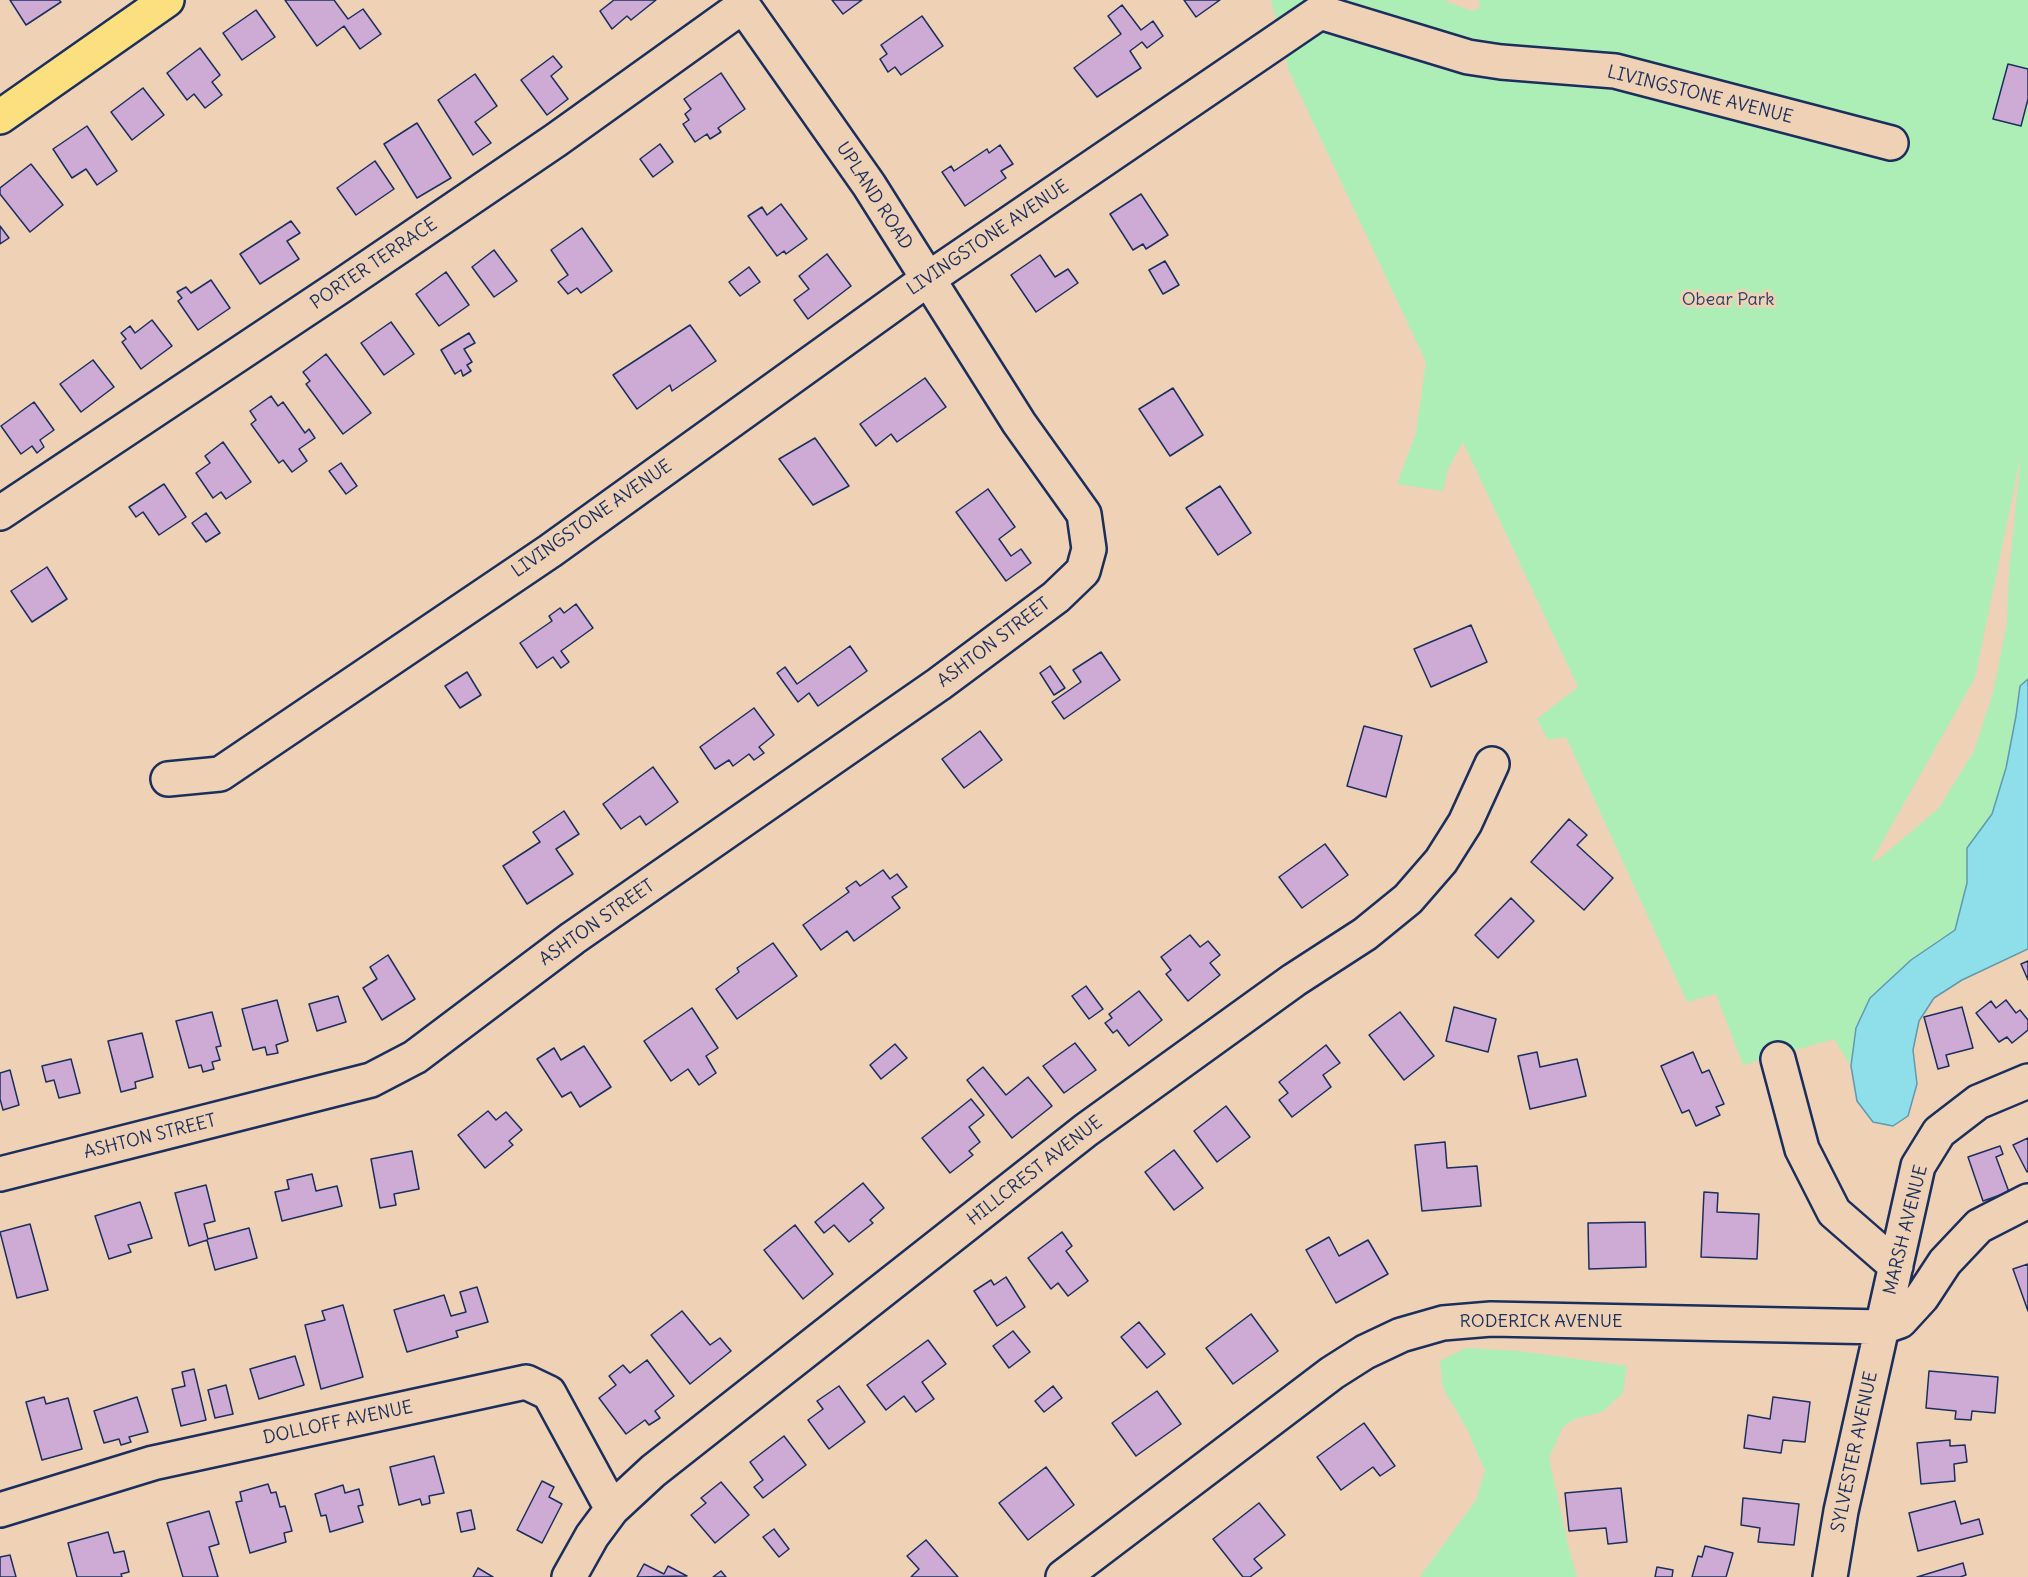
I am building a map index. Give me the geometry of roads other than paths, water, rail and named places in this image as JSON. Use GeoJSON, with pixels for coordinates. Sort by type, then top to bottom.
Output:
{"type":"FeatureCollection","features":[{"type":"Feature","properties":{"kind":"main road"},"geometry":{"type":"LineString","coordinates":[[0,117],[167,0]]}},
{"type":"Feature","properties":{"kind":"street","name":"UPLAND ROAD"},"geometry":{"type":"LineString","coordinates":[[741,3],[868,185],[1019,423],[1084,514]]}},
{"type":"Feature","properties":{"kind":"street","name":"PORTER TERRACE"},"geometry":{"type":"LineString","coordinates":[[0,513],[556,140],[741,3]]}},
{"type":"Feature","properties":{"kind":"street","name":"LIVINGSTONE AVENUE"},"geometry":{"type":"LineString","coordinates":[[168,779],[220,774],[550,551],[928,279],[1320,12],[1467,57],[1501,63],[1615,72],[1891,143]]}},
{"type":"Feature","properties":{"kind":"street","name":"ASHTON STREET"},"geometry":{"type":"LineString","coordinates":[[0,1174],[361,1083],[415,1057],[573,938],[939,684],[1056,597],[1083,571],[1089,549],[1084,514]]}},
{"type":"Feature","properties":{"kind":"street","name":"HILLCREST AVENUE"},"geometry":{"type":"LineString","coordinates":[[569,1577],[592,1536],[612,1509],[653,1471],[1086,1130],[1294,980],[1365,934],[1408,899],[1441,861],[1465,823],[1492,764]]}},
{"type":"Feature","properties":{"kind":"street"},"geometry":{"type":"LineString","coordinates":[[1778,1059],[1802,1149],[1834,1212],[1896,1266]]}},
{"type":"Feature","properties":{"kind":"street","name":"MARSH AVENUE"},"geometry":{"type":"LineString","coordinates":[[1883,1327],[1918,1166],[1939,1132],[1978,1102],[2028,1081]]}},
{"type":"Feature","properties":{"kind":"street"},"geometry":{"type":"LineString","coordinates":[[1883,1327],[1900,1321],[1922,1298],[1945,1262],[1979,1226],[2028,1202]]}},
{"type":"Feature","properties":{"kind":"street","name":"RODERICK AVENUE"},"geometry":{"type":"LineString","coordinates":[[1063,1577],[1332,1373],[1365,1352],[1401,1335],[1443,1323],[1491,1319],[1883,1327]]}},
{"type":"Feature","properties":{"kind":"street","name":"SYLVESTER AVENUE"},"geometry":{"type":"LineString","coordinates":[[1830,1577],[1841,1511],[1883,1327]]}},
{"type":"Feature","properties":{"kind":"street","name":"DOLLOFF AVENUE"},"geometry":{"type":"LineString","coordinates":[[0,1510],[153,1463],[526,1382],[549,1393],[612,1509]]}},
{"type":"Feature","properties":{"kind":"water"},"geometry":{"type":"Polygon","coordinates":[[[2028,679],[2028,949],[1962,980],[1934,998],[1919,1021],[1913,1050],[1917,1084],[1908,1116],[1893,1126],[1873,1122],[1857,1101],[1851,1066],[1856,1028],[1870,998],[1911,960],[1955,930],[1967,883],[1967,848],[1992,814],[2006,768],[2020,686],[2028,679]]]}},
{"type":"Feature","properties":{"kind":"park label","name":"Obear Park"},"geometry":{"type":"Point","coordinates":[1728,300]}}]}
